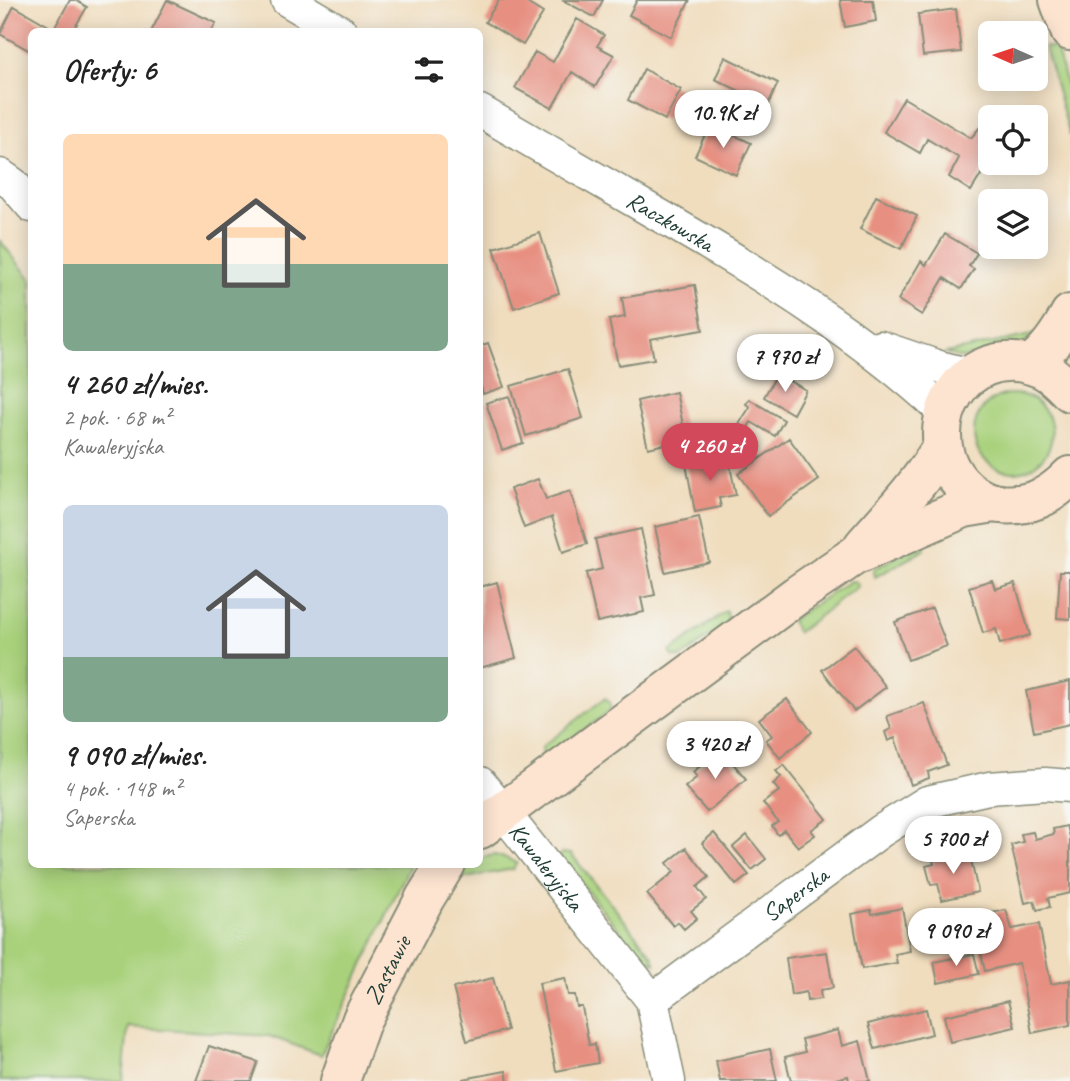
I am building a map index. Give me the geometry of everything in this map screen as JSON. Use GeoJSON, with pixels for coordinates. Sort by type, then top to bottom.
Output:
{"type":"FeatureCollection","features":[{"type":"Feature","properties":{"kind":"street"},"geometry":{"type":"LineString","coordinates":[[287,0],[334,28]]}},
{"type":"Feature","properties":{"kind":"street"},"geometry":{"type":"LineString","coordinates":[[1059,0],[1070,30]]}},
{"type":"Feature","properties":{"kind":"street"},"geometry":{"type":"LineString","coordinates":[[1064,0],[1070,30]]}},
{"type":"Feature","properties":{"kind":"street","name":"Raczkowska"},"geometry":{"type":"LineString","coordinates":[[483,113],[730,257],[859,340],[911,381],[943,429]]}},
{"type":"Feature","properties":{"kind":"street"},"geometry":{"type":"LineString","coordinates":[[0,175],[13,184],[28,201]]}},
{"type":"Feature","properties":{"kind":"street"},"geometry":{"type":"LineString","coordinates":[[1031,364],[1061,332],[1070,314]]}},
{"type":"Feature","properties":{"kind":"street","name":"Raczkowska"},"geometry":{"type":"LineString","coordinates":[[859,340],[971,375]]}},
{"type":"Feature","properties":{"kind":"street"},"geometry":{"type":"LineString","coordinates":[[971,375],[990,365],[1010,362],[1031,364],[1054,375],[1070,392]]}},
{"type":"Feature","properties":{"kind":"street","name":"Kawaleryjska"},"geometry":{"type":"LineString","coordinates":[[855,556],[913,490],[943,429],[955,391],[971,375]]}},
{"type":"Feature","properties":{"kind":"street"},"geometry":{"type":"LineString","coordinates":[[943,429],[948,466],[960,483],[975,495],[994,503]]}},
{"type":"Feature","properties":{"kind":"street","name":"Kawaleryjska"},"geometry":{"type":"LineString","coordinates":[[669,1081],[652,1000],[491,821],[797,595],[855,556],[964,508],[994,503],[1016,506],[1038,501],[1066,486]]}},
{"type":"Feature","properties":{"kind":"street","name":"Saperska"},"geometry":{"type":"LineString","coordinates":[[652,1000],[881,831],[927,802],[989,788],[1045,784],[1070,786]]}},
{"type":"Feature","properties":{"kind":"street"},"geometry":{"type":"LineString","coordinates":[[483,793],[491,821]]}},
{"type":"Feature","properties":{"kind":"street","name":"Zastawie"},"geometry":{"type":"LineString","coordinates":[[340,1081],[362,1019],[444,868]]}},
{"type":"Feature","properties":{"kind":"green space"},"geometry":{"type":"Polygon","coordinates":[[[1048,47],[1056,48],[1070,95],[1070,136],[1048,58],[1048,47]]]}},
{"type":"Feature","properties":{"kind":"green space"},"geometry":{"type":"Polygon","coordinates":[[[0,241],[28,275],[28,868],[409,868],[321,1055],[269,1036],[128,1027],[123,1081],[0,1081],[0,241]]]}},
{"type":"Feature","properties":{"kind":"green space"},"geometry":{"type":"Polygon","coordinates":[[[1036,334],[1027,345],[961,358],[946,353],[1036,334]]]}},
{"type":"Feature","properties":{"kind":"green space"},"geometry":{"type":"Polygon","coordinates":[[[1013,394],[1028,397],[1045,411],[1052,433],[1049,448],[1035,465],[1013,472],[998,469],[981,455],[974,433],[977,418],[991,401],[1013,394]]]}},
{"type":"Feature","properties":{"kind":"green space"},"geometry":{"type":"Polygon","coordinates":[[[925,543],[924,550],[875,577],[875,568],[925,543]]]}},
{"type":"Feature","properties":{"kind":"green space"},"geometry":{"type":"Polygon","coordinates":[[[850,581],[856,582],[858,586],[797,633],[791,620],[850,581]]]}},
{"type":"Feature","properties":{"kind":"green space"},"geometry":{"type":"Polygon","coordinates":[[[726,611],[729,622],[681,658],[673,656],[670,652],[726,611]]]}},
{"type":"Feature","properties":{"kind":"green space"},"geometry":{"type":"Polygon","coordinates":[[[605,698],[610,703],[610,711],[545,758],[541,751],[543,746],[605,698]]]}},
{"type":"Feature","properties":{"kind":"green space"},"geometry":{"type":"Polygon","coordinates":[[[562,853],[571,854],[653,956],[655,963],[638,954],[559,856],[562,853]]]}},
{"type":"Feature","properties":{"kind":"green space"},"geometry":{"type":"Polygon","coordinates":[[[494,855],[517,863],[513,869],[466,878],[459,873],[463,868],[483,868],[483,857],[494,855]]]}},
{"type":"Feature","properties":{"kind":"building"},"geometry":{"type":"Polygon","coordinates":[[[70,0],[87,7],[74,28],[55,28],[70,0]]]}},
{"type":"Feature","properties":{"kind":"building"},"geometry":{"type":"Polygon","coordinates":[[[167,0],[216,23],[213,28],[153,28],[167,0]]]}},
{"type":"Feature","properties":{"kind":"building"},"geometry":{"type":"Polygon","coordinates":[[[499,0],[522,0],[543,13],[523,45],[485,22],[499,0]]]}},
{"type":"Feature","properties":{"kind":"building"},"geometry":{"type":"Polygon","coordinates":[[[562,0],[603,0],[594,17],[562,0]]]}},
{"type":"Feature","properties":{"kind":"building"},"geometry":{"type":"Polygon","coordinates":[[[637,0],[690,0],[671,37],[629,15],[637,0]]]}},
{"type":"Feature","properties":{"kind":"building"},"geometry":{"type":"Polygon","coordinates":[[[840,0],[873,0],[876,21],[845,27],[840,0]]]}},
{"type":"Feature","properties":{"kind":"building"},"geometry":{"type":"Polygon","coordinates":[[[14,6],[52,28],[28,28],[28,50],[0,34],[14,6]]]}},
{"type":"Feature","properties":{"kind":"building"},"geometry":{"type":"Polygon","coordinates":[[[956,9],[961,52],[923,56],[918,14],[956,9]]]}},
{"type":"Feature","properties":{"kind":"building"},"geometry":{"type":"Polygon","coordinates":[[[577,19],[604,35],[597,46],[614,55],[595,87],[572,72],[552,108],[515,88],[535,52],[553,62],[577,19]]]}},
{"type":"Feature","properties":{"kind":"building"},"geometry":{"type":"Polygon","coordinates":[[[725,57],[778,83],[768,105],[715,79],[725,57]]]}},
{"type":"Feature","properties":{"kind":"building"},"geometry":{"type":"Polygon","coordinates":[[[644,69],[681,90],[665,120],[628,100],[644,69]]]}},
{"type":"Feature","properties":{"kind":"building"},"geometry":{"type":"Polygon","coordinates":[[[904,98],[971,138],[978,129],[978,175],[981,175],[971,191],[949,177],[959,158],[927,139],[920,153],[884,132],[904,98]]]}},
{"type":"Feature","properties":{"kind":"building"},"geometry":{"type":"Polygon","coordinates":[[[710,124],[751,143],[736,175],[695,156],[710,124]]]}},
{"type":"Feature","properties":{"kind":"building"},"geometry":{"type":"Polygon","coordinates":[[[876,196],[917,216],[901,249],[860,229],[876,196]]]}},
{"type":"Feature","properties":{"kind":"building"},"geometry":{"type":"Polygon","coordinates":[[[540,233],[559,293],[514,308],[494,248],[540,233]]]}},
{"type":"Feature","properties":{"kind":"building"},"geometry":{"type":"Polygon","coordinates":[[[945,234],[977,253],[969,266],[974,269],[961,289],[944,278],[922,315],[898,300],[921,261],[926,265],[945,234]]]}},
{"type":"Feature","properties":{"kind":"building"},"geometry":{"type":"Polygon","coordinates":[[[695,285],[703,330],[650,339],[654,359],[618,365],[609,320],[625,317],[622,298],[695,285]]]}},
{"type":"Feature","properties":{"kind":"building"},"geometry":{"type":"Polygon","coordinates":[[[488,343],[504,387],[483,394],[483,345],[488,343]]]}},
{"type":"Feature","properties":{"kind":"building"},"geometry":{"type":"Polygon","coordinates":[[[568,369],[583,418],[526,436],[511,386],[568,369]]]}},
{"type":"Feature","properties":{"kind":"building"},"geometry":{"type":"Polygon","coordinates":[[[777,374],[806,390],[793,414],[764,397],[777,374]]]}},
{"type":"Feature","properties":{"kind":"building"},"geometry":{"type":"Polygon","coordinates":[[[676,392],[686,439],[648,448],[637,401],[676,392]]]}},
{"type":"Feature","properties":{"kind":"building"},"geometry":{"type":"Polygon","coordinates":[[[509,396],[523,443],[502,450],[486,403],[509,396]]]}},
{"type":"Feature","properties":{"kind":"building"},"geometry":{"type":"Polygon","coordinates":[[[749,399],[784,420],[775,436],[751,422],[747,429],[739,424],[750,407],[746,404],[749,399]]]}},
{"type":"Feature","properties":{"kind":"building"},"geometry":{"type":"Polygon","coordinates":[[[789,438],[819,480],[768,516],[738,474],[789,438]]]}},
{"type":"Feature","properties":{"kind":"building"},"geometry":{"type":"Polygon","coordinates":[[[728,456],[736,495],[719,498],[721,507],[695,512],[686,464],[728,456]]]}},
{"type":"Feature","properties":{"kind":"building"},"geometry":{"type":"Polygon","coordinates":[[[538,479],[546,499],[570,491],[587,544],[563,552],[552,517],[524,528],[510,489],[538,479]]]}},
{"type":"Feature","properties":{"kind":"building"},"geometry":{"type":"Polygon","coordinates":[[[699,517],[709,562],[665,572],[655,527],[699,517]]]}},
{"type":"Feature","properties":{"kind":"building"},"geometry":{"type":"Polygon","coordinates":[[[641,529],[655,595],[641,598],[644,612],[597,622],[586,573],[602,569],[595,539],[641,529]]]}},
{"type":"Feature","properties":{"kind":"building"},"geometry":{"type":"Polygon","coordinates":[[[1060,571],[1070,571],[1070,619],[1057,618],[1060,571]]]}},
{"type":"Feature","properties":{"kind":"building"},"geometry":{"type":"Polygon","coordinates":[[[992,580],[995,589],[1015,583],[1030,635],[1000,644],[996,629],[983,633],[969,587],[992,580]]]}},
{"type":"Feature","properties":{"kind":"building"},"geometry":{"type":"Polygon","coordinates":[[[497,582],[516,658],[483,667],[483,586],[497,582]]]}},
{"type":"Feature","properties":{"kind":"building"},"geometry":{"type":"Polygon","coordinates":[[[932,608],[947,646],[908,660],[895,622],[932,608]]]}},
{"type":"Feature","properties":{"kind":"building"},"geometry":{"type":"Polygon","coordinates":[[[854,646],[886,687],[854,711],[822,670],[854,646]]]}},
{"type":"Feature","properties":{"kind":"building"},"geometry":{"type":"Polygon","coordinates":[[[1070,681],[1070,724],[1034,732],[1026,691],[1070,681]]]}},
{"type":"Feature","properties":{"kind":"building"},"geometry":{"type":"Polygon","coordinates":[[[787,699],[812,732],[780,758],[766,740],[772,736],[759,719],[787,699]]]}},
{"type":"Feature","properties":{"kind":"building"},"geometry":{"type":"Polygon","coordinates":[[[924,703],[947,765],[928,772],[929,778],[911,785],[895,738],[888,741],[885,732],[891,729],[887,716],[924,703]]]}},
{"type":"Feature","properties":{"kind":"building"},"geometry":{"type":"Polygon","coordinates":[[[721,749],[746,779],[707,812],[685,787],[697,777],[693,772],[721,749]]]}},
{"type":"Feature","properties":{"kind":"building"},"geometry":{"type":"Polygon","coordinates":[[[784,765],[827,819],[811,830],[815,835],[798,847],[784,830],[778,835],[772,826],[778,822],[763,803],[779,791],[773,784],[781,777],[776,771],[784,765]]]}},
{"type":"Feature","properties":{"kind":"building"},"geometry":{"type":"Polygon","coordinates":[[[1067,826],[1070,837],[1070,893],[1048,898],[1050,907],[1037,910],[1034,901],[1025,903],[1011,845],[1023,842],[1021,834],[1033,832],[1035,839],[1054,834],[1053,829],[1067,826]]]}},
{"type":"Feature","properties":{"kind":"building"},"geometry":{"type":"Polygon","coordinates":[[[714,833],[749,875],[736,885],[702,843],[714,833]]]}},
{"type":"Feature","properties":{"kind":"building"},"geometry":{"type":"Polygon","coordinates":[[[747,835],[766,859],[752,870],[733,847],[747,835]]]}},
{"type":"Feature","properties":{"kind":"building"},"geometry":{"type":"Polygon","coordinates":[[[686,848],[709,877],[697,887],[706,899],[691,911],[697,918],[684,929],[678,922],[673,926],[647,894],[674,872],[667,863],[686,848]]]}},
{"type":"Feature","properties":{"kind":"building"},"geometry":{"type":"Polygon","coordinates":[[[969,851],[978,892],[942,900],[938,884],[931,885],[926,866],[934,864],[933,860],[969,851]]]}},
{"type":"Feature","properties":{"kind":"building"},"geometry":{"type":"Polygon","coordinates":[[[902,908],[910,951],[895,954],[897,963],[862,969],[852,914],[871,910],[872,914],[902,908]]]}},
{"type":"Feature","properties":{"kind":"building"},"geometry":{"type":"Polygon","coordinates":[[[1006,910],[1012,929],[1039,924],[1051,984],[1070,980],[1070,1025],[1032,1033],[1019,963],[985,971],[973,917],[1006,910]]]}},
{"type":"Feature","properties":{"kind":"building"},"geometry":{"type":"Polygon","coordinates":[[[827,952],[833,988],[820,990],[821,999],[807,1001],[806,992],[791,995],[786,958],[827,952]]]}},
{"type":"Feature","properties":{"kind":"building"},"geometry":{"type":"Polygon","coordinates":[[[974,954],[979,974],[938,983],[934,962],[974,954]]]}},
{"type":"Feature","properties":{"kind":"building"},"geometry":{"type":"Polygon","coordinates":[[[493,978],[507,1030],[467,1041],[453,988],[493,978]]]}},
{"type":"Feature","properties":{"kind":"building"},"geometry":{"type":"Polygon","coordinates":[[[565,978],[568,995],[575,995],[577,1007],[582,1007],[589,1045],[595,1044],[598,1063],[556,1071],[539,983],[565,978]]]}},
{"type":"Feature","properties":{"kind":"building"},"geometry":{"type":"Polygon","coordinates":[[[1008,1001],[1015,1027],[950,1042],[944,1016],[1008,1001]]]}},
{"type":"Feature","properties":{"kind":"building"},"geometry":{"type":"Polygon","coordinates":[[[926,1009],[932,1034],[875,1049],[868,1024],[926,1009]]]}},
{"type":"Feature","properties":{"kind":"building"},"geometry":{"type":"Polygon","coordinates":[[[838,1030],[842,1046],[860,1041],[870,1081],[849,1081],[848,1076],[828,1081],[791,1081],[785,1057],[805,1052],[802,1039],[838,1030]]]}},
{"type":"Feature","properties":{"kind":"building"},"geometry":{"type":"Polygon","coordinates":[[[209,1046],[258,1062],[251,1081],[196,1081],[209,1046]]]}},
{"type":"Feature","properties":{"kind":"building"},"geometry":{"type":"Polygon","coordinates":[[[770,1049],[777,1081],[720,1081],[716,1061],[770,1049]]]}},
{"type":"Feature","properties":{"kind":"building"},"geometry":{"type":"Polygon","coordinates":[[[506,1071],[508,1081],[463,1081],[463,1079],[506,1071]]]}}]}
